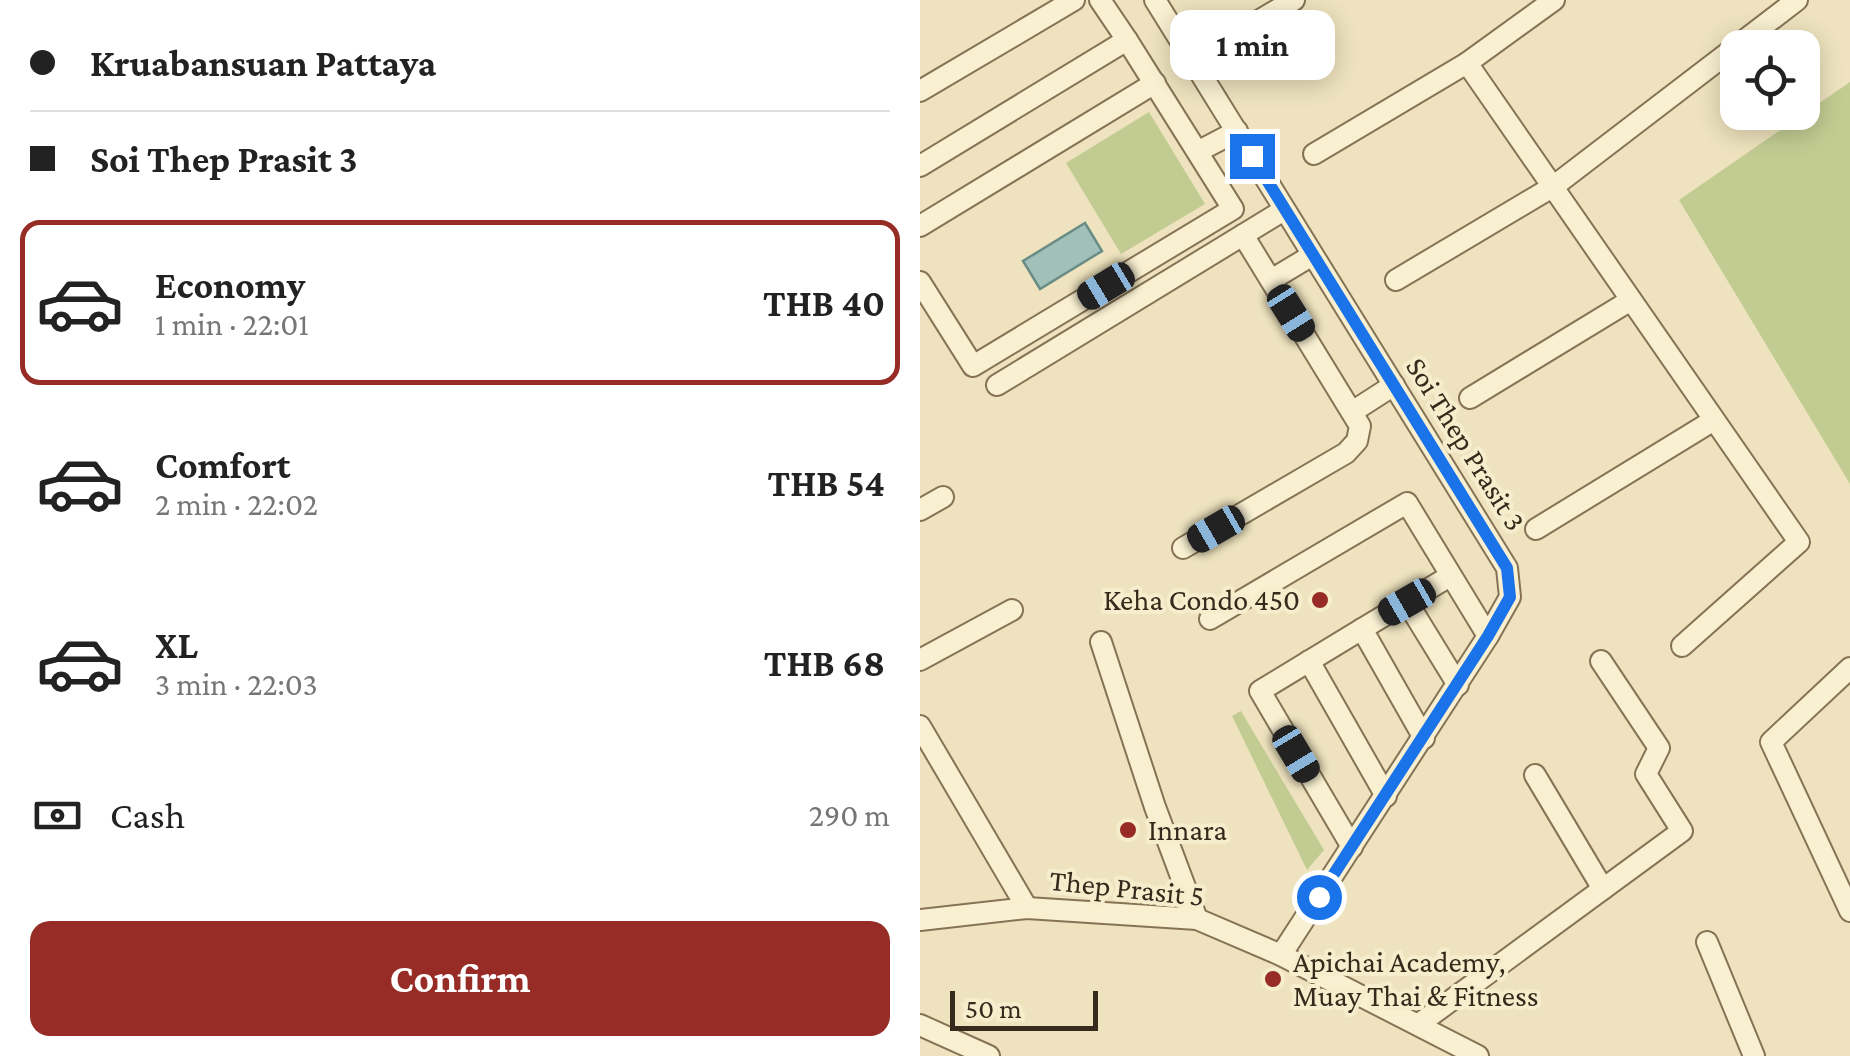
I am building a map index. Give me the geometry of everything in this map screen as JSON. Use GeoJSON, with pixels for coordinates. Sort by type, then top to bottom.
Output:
{"type":"FeatureCollection","features":[{"type":"Feature","properties":{"kind":"street"},"geometry":{"type":"LineString","coordinates":[[920,91],[1074,0]]}},
{"type":"Feature","properties":{"kind":"street"},"geometry":{"type":"LineString","coordinates":[[920,282],[973,366],[1233,209],[1200,151],[1100,0]]}},
{"type":"Feature","properties":{"kind":"street","name":"Soi Thep Prasit 3"},"geometry":{"type":"LineString","coordinates":[[1155,0],[1507,568],[1510,597],[1488,636],[1281,954]]}},
{"type":"Feature","properties":{"kind":"street"},"geometry":{"type":"LineString","coordinates":[[1248,27],[1294,0]]}},
{"type":"Feature","properties":{"kind":"street"},"geometry":{"type":"LineString","coordinates":[[1314,154],[1468,63],[1554,0]]}},
{"type":"Feature","properties":{"kind":"street"},"geometry":{"type":"LineString","coordinates":[[1396,280],[1554,186],[1797,0]]}},
{"type":"Feature","properties":{"kind":"street"},"geometry":{"type":"LineString","coordinates":[[920,166],[1127,40]]}},
{"type":"Feature","properties":{"kind":"street"},"geometry":{"type":"LineString","coordinates":[[1468,63],[1799,542],[1682,646]]}},
{"type":"Feature","properties":{"kind":"street"},"geometry":{"type":"LineString","coordinates":[[920,226],[1155,84]]}},
{"type":"Feature","properties":{"kind":"street"},"geometry":{"type":"LineString","coordinates":[[1200,151],[1237,131]]}},
{"type":"Feature","properties":{"kind":"street"},"geometry":{"type":"LineString","coordinates":[[997,386],[1284,210]]}},
{"type":"Feature","properties":{"kind":"street"},"geometry":{"type":"LineString","coordinates":[[1183,548],[1346,453],[1357,441],[1360,426],[1243,235]]}},
{"type":"Feature","properties":{"kind":"street"},"geometry":{"type":"LineString","coordinates":[[1271,280],[1312,256]]}},
{"type":"Feature","properties":{"kind":"street"},"geometry":{"type":"LineString","coordinates":[[1470,398],[1631,300]]}},
{"type":"Feature","properties":{"kind":"street"},"geometry":{"type":"LineString","coordinates":[[1352,412],[1394,386]]}},
{"type":"Feature","properties":{"kind":"street"},"geometry":{"type":"LineString","coordinates":[[1536,530],[1714,420]]}},
{"type":"Feature","properties":{"kind":"street"},"geometry":{"type":"LineString","coordinates":[[920,510],[943,496]]}},
{"type":"Feature","properties":{"kind":"street"},"geometry":{"type":"LineString","coordinates":[[1210,619],[1407,503],[1488,636]]}},
{"type":"Feature","properties":{"kind":"street"},"geometry":{"type":"LineString","coordinates":[[1352,846],[1260,692],[1450,576]]}},
{"type":"Feature","properties":{"kind":"street"},"geometry":{"type":"LineString","coordinates":[[1407,602],[1458,685]]}},
{"type":"Feature","properties":{"kind":"street"},"geometry":{"type":"LineString","coordinates":[[920,660],[1012,610]]}},
{"type":"Feature","properties":{"kind":"street"},"geometry":{"type":"LineString","coordinates":[[1362,628],[1424,738]]}},
{"type":"Feature","properties":{"kind":"street"},"geometry":{"type":"LineString","coordinates":[[1101,642],[1155,807],[1197,919]]}},
{"type":"Feature","properties":{"kind":"street"},"geometry":{"type":"LineString","coordinates":[[1309,661],[1386,796]]}},
{"type":"Feature","properties":{"kind":"street"},"geometry":{"type":"LineString","coordinates":[[1419,1024],[1682,831],[1646,774],[1659,748],[1601,662]]}},
{"type":"Feature","properties":{"kind":"street"},"geometry":{"type":"LineString","coordinates":[[1850,668],[1771,742],[1850,910]]}},
{"type":"Feature","properties":{"kind":"street"},"geometry":{"type":"LineString","coordinates":[[920,726],[1027,908]]}},
{"type":"Feature","properties":{"kind":"street"},"geometry":{"type":"LineString","coordinates":[[1535,776],[1603,889]]}},
{"type":"Feature","properties":{"kind":"street","name":"Thep Prasit 5"},"geometry":{"type":"LineString","coordinates":[[920,920],[1027,908],[1197,919],[1281,954],[1478,1056]]}},
{"type":"Feature","properties":{"kind":"street"},"geometry":{"type":"LineString","coordinates":[[1707,942],[1754,1056]]}},
{"type":"Feature","properties":{"kind":"street"},"geometry":{"type":"LineString","coordinates":[[920,1025],[989,1056]]}},
{"type":"Feature","properties":{"kind":"green space"},"geometry":{"type":"Polygon","coordinates":[[[1850,82],[1850,484],[1679,200],[1780,130],[1820,130],[1820,103],[1850,82]]]}},
{"type":"Feature","properties":{"kind":"green space"},"geometry":{"type":"Polygon","coordinates":[[[1149,112],[1205,204],[1121,254],[1066,163],[1149,112]]]}},
{"type":"Feature","properties":{"kind":"green space"},"geometry":{"type":"Polygon","coordinates":[[[1241,711],[1324,850],[1307,870],[1232,716],[1241,711]]]}},
{"type":"Feature","properties":{"kind":"water"},"geometry":{"type":"Polygon","coordinates":[[[1085,223],[1102,251],[1040,289],[1023,261],[1085,223]]]}},
{"type":"Feature","properties":{"kind":"place","name":"Keha Condo 450"},"geometry":{"type":"Point","coordinates":[1320,600]}},
{"type":"Feature","properties":{"kind":"place","name":"Innara"},"geometry":{"type":"Point","coordinates":[1128,830]}},
{"type":"Feature","properties":{"kind":"place","name":"Apichai Academy, Muay Thai & Fitness"},"geometry":{"type":"Point","coordinates":[1273,979]}},
{"type":"Feature","properties":{"kind":"route"},"geometry":{"type":"LineString","coordinates":[[1252,156],[1507,568],[1510,597],[1458,685],[1319,897]]}}]}
